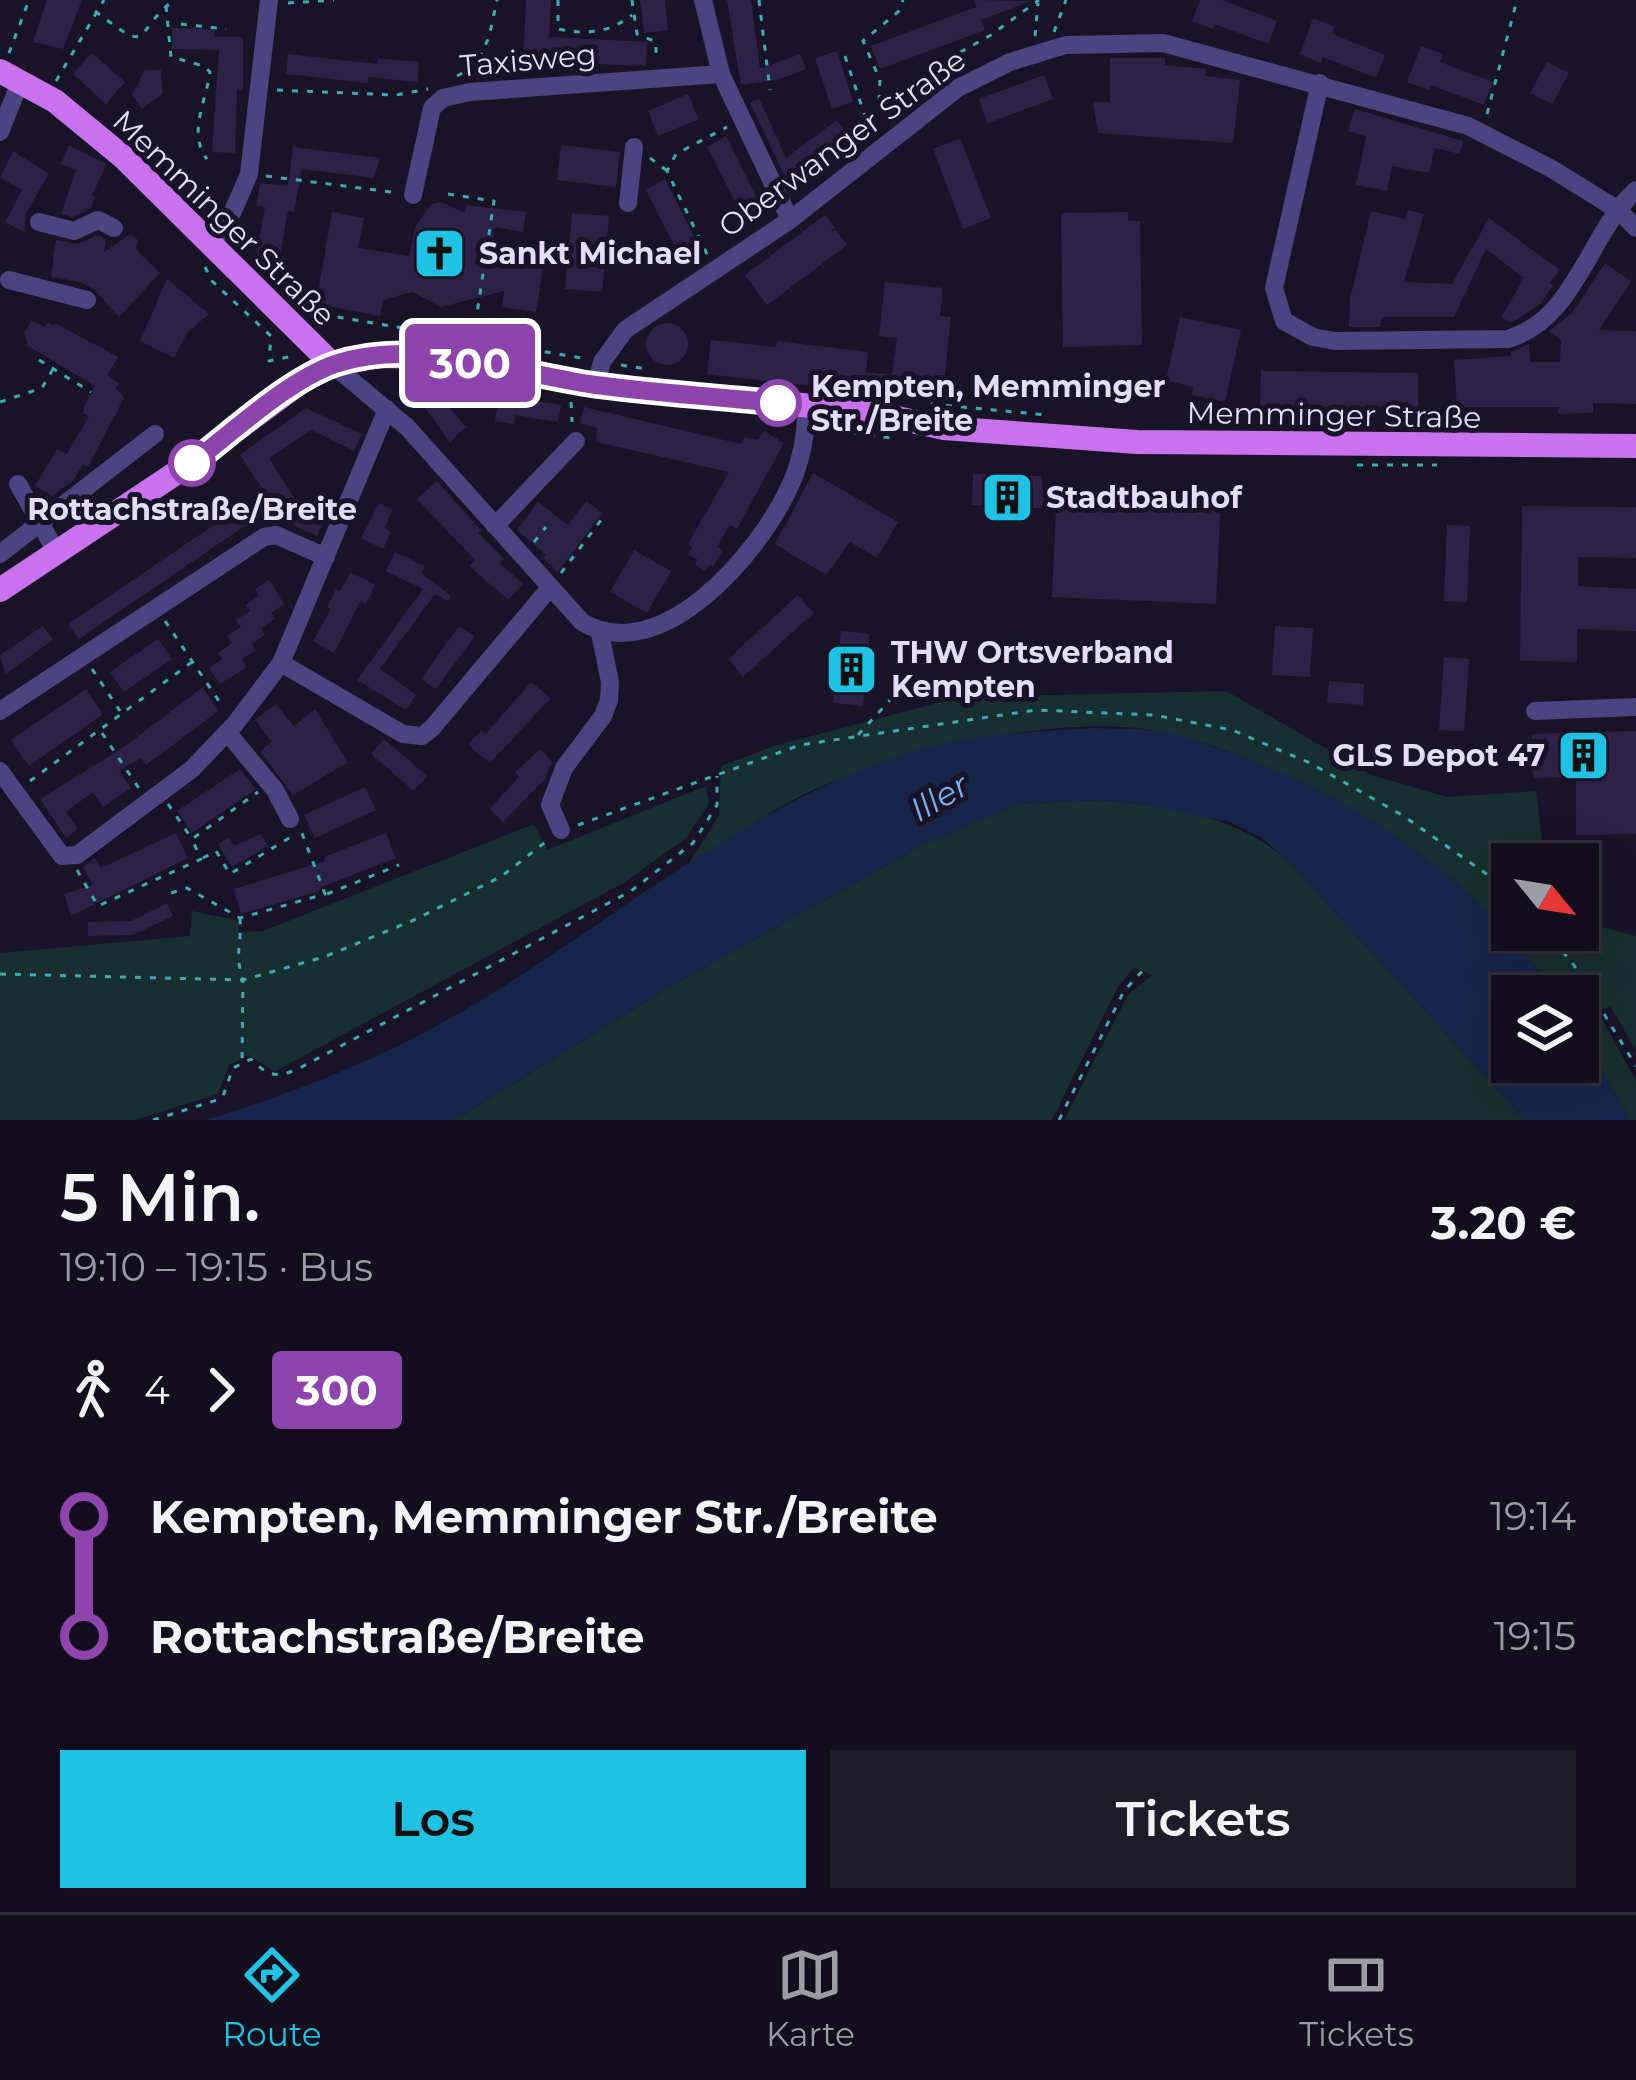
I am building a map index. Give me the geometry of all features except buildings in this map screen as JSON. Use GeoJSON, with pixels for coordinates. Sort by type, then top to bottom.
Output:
{"type":"FeatureCollection","features":[{"type":"Feature","properties":{"kind":"main road","name":"Memminger Straße"},"geometry":{"type":"LineString","coordinates":[[11,76],[47,96],[123,157],[332,365],[379,356],[432,357],[599,373],[864,411],[944,428],[1137,442],[1636,446]]}},
{"type":"Feature","properties":{"kind":"main road"},"geometry":{"type":"LineString","coordinates":[[0,590],[332,365]]}},
{"type":"Feature","properties":{"kind":"street"},"geometry":{"type":"LineString","coordinates":[[703,0],[721,74],[790,220]]}},
{"type":"Feature","properties":{"kind":"street"},"geometry":{"type":"LineString","coordinates":[[210,247],[249,174],[268,2]]}},
{"type":"Feature","properties":{"kind":"street","name":"Oberwanger Straße"},"geometry":{"type":"LineString","coordinates":[[599,373],[625,330],[790,220],[958,88],[1040,52],[1129,41],[1163,43],[1319,83],[1482,132],[1618,210],[1636,228]]}},
{"type":"Feature","properties":{"kind":"street","name":"Taxisweg"},"geometry":{"type":"LineString","coordinates":[[413,195],[428,119],[443,98],[470,92],[721,74]]}},
{"type":"Feature","properties":{"kind":"street"},"geometry":{"type":"LineString","coordinates":[[0,133],[11,76]]}},
{"type":"Feature","properties":{"kind":"street"},"geometry":{"type":"LineString","coordinates":[[1319,83],[1274,288],[1284,321],[1313,338],[1508,339],[1526,334],[1559,304],[1618,210],[1636,190]]}},
{"type":"Feature","properties":{"kind":"street"},"geometry":{"type":"LineString","coordinates":[[628,203],[634,147]]}},
{"type":"Feature","properties":{"kind":"street"},"geometry":{"type":"LineString","coordinates":[[39,222],[74,231],[98,220],[114,227]]}},
{"type":"Feature","properties":{"kind":"street"},"geometry":{"type":"LineString","coordinates":[[9,280],[87,300]]}},
{"type":"Feature","properties":{"kind":"street"},"geometry":{"type":"LineString","coordinates":[[332,365],[387,409],[582,622],[600,633],[622,635],[652,629],[680,614],[712,590],[752,547],[792,484],[806,406]]}},
{"type":"Feature","properties":{"kind":"street"},"geometry":{"type":"LineString","coordinates":[[0,771],[62,856],[77,855],[192,769],[281,663],[387,409]]}},
{"type":"Feature","properties":{"kind":"street"},"geometry":{"type":"LineString","coordinates":[[0,554],[155,434]]}},
{"type":"Feature","properties":{"kind":"street"},"geometry":{"type":"LineString","coordinates":[[495,526],[576,440]]}},
{"type":"Feature","properties":{"kind":"street"},"geometry":{"type":"LineString","coordinates":[[18,484],[57,553]]}},
{"type":"Feature","properties":{"kind":"street"},"geometry":{"type":"LineString","coordinates":[[0,711],[264,537],[276,535],[326,557]]}},
{"type":"Feature","properties":{"kind":"street"},"geometry":{"type":"LineString","coordinates":[[281,663],[403,734],[422,736],[548,589]]}},
{"type":"Feature","properties":{"kind":"street"},"geometry":{"type":"LineString","coordinates":[[561,830],[550,805],[556,785],[609,700],[600,633]]}},
{"type":"Feature","properties":{"kind":"street"},"geometry":{"type":"LineString","coordinates":[[1535,711],[1636,707]]}},
{"type":"Feature","properties":{"kind":"street"},"geometry":{"type":"LineString","coordinates":[[231,728],[296,824]]}},
{"type":"Feature","properties":{"kind":"path"},"geometry":{"type":"LineString","coordinates":[[0,58],[6,60],[29,0]]}},
{"type":"Feature","properties":{"kind":"path"},"geometry":{"type":"LineString","coordinates":[[47,96],[104,0]]}},
{"type":"Feature","properties":{"kind":"path"},"geometry":{"type":"LineString","coordinates":[[95,11],[138,39],[174,0]]}},
{"type":"Feature","properties":{"kind":"path"},"geometry":{"type":"LineString","coordinates":[[268,2],[334,0]]}},
{"type":"Feature","properties":{"kind":"path"},"geometry":{"type":"LineString","coordinates":[[470,92],[496,0]]}},
{"type":"Feature","properties":{"kind":"path"},"geometry":{"type":"LineString","coordinates":[[558,0],[558,29],[585,35],[621,24],[632,15]]}},
{"type":"Feature","properties":{"kind":"path"},"geometry":{"type":"LineString","coordinates":[[632,0],[638,34],[656,42]]}},
{"type":"Feature","properties":{"kind":"path"},"geometry":{"type":"LineString","coordinates":[[760,0],[770,90]]}},
{"type":"Feature","properties":{"kind":"path"},"geometry":{"type":"LineString","coordinates":[[879,101],[880,80],[863,41],[899,11],[904,0]]}},
{"type":"Feature","properties":{"kind":"path"},"geometry":{"type":"LineString","coordinates":[[1040,52],[1066,0]]}},
{"type":"Feature","properties":{"kind":"path"},"geometry":{"type":"LineString","coordinates":[[1482,132],[1517,0]]}},
{"type":"Feature","properties":{"kind":"path"},"geometry":{"type":"LineString","coordinates":[[1039,1],[1040,52]]}},
{"type":"Feature","properties":{"kind":"path"},"geometry":{"type":"LineString","coordinates":[[934,68],[1039,1]]}},
{"type":"Feature","properties":{"kind":"path"},"geometry":{"type":"LineString","coordinates":[[166,5],[171,57],[210,72],[199,119],[201,151],[207,159]]}},
{"type":"Feature","properties":{"kind":"path"},"geometry":{"type":"LineString","coordinates":[[181,24],[226,29]]}},
{"type":"Feature","properties":{"kind":"path"},"geometry":{"type":"LineString","coordinates":[[844,56],[878,152]]}},
{"type":"Feature","properties":{"kind":"path"},"geometry":{"type":"LineString","coordinates":[[257,89],[396,95],[434,88],[443,98]]}},
{"type":"Feature","properties":{"kind":"path"},"geometry":{"type":"LineString","coordinates":[[717,272],[667,171],[676,154],[728,128]]}},
{"type":"Feature","properties":{"kind":"path"},"geometry":{"type":"LineString","coordinates":[[249,174],[413,195]]}},
{"type":"Feature","properties":{"kind":"path"},"geometry":{"type":"LineString","coordinates":[[448,194],[494,201],[473,340]]}},
{"type":"Feature","properties":{"kind":"path"},"geometry":{"type":"LineString","coordinates":[[308,312],[473,340],[599,373],[662,371]]}},
{"type":"Feature","properties":{"kind":"path"},"geometry":{"type":"LineString","coordinates":[[39,361],[91,392]]}},
{"type":"Feature","properties":{"kind":"path"},"geometry":{"type":"LineString","coordinates":[[0,403],[41,388],[52,369]]}},
{"type":"Feature","properties":{"kind":"path"},"geometry":{"type":"LineString","coordinates":[[571,394],[576,440]]}},
{"type":"Feature","properties":{"kind":"path"},"geometry":{"type":"LineString","coordinates":[[930,404],[1063,416]]}},
{"type":"Feature","properties":{"kind":"path"},"geometry":{"type":"LineString","coordinates":[[548,589],[601,520]]}},
{"type":"Feature","properties":{"kind":"path"},"geometry":{"type":"LineString","coordinates":[[156,608],[231,728]]}},
{"type":"Feature","properties":{"kind":"path"},"geometry":{"type":"LineString","coordinates":[[83,656],[121,713]]}},
{"type":"Feature","properties":{"kind":"path"},"geometry":{"type":"LineString","coordinates":[[15,791],[192,662]]}},
{"type":"Feature","properties":{"kind":"path"},"geometry":{"type":"LineString","coordinates":[[857,736],[903,686]]}},
{"type":"Feature","properties":{"kind":"path"},"geometry":{"type":"LineString","coordinates":[[0,974],[243,980],[324,957],[415,920],[502,876],[561,830],[800,745],[1036,710],[1154,715],[1232,730],[1310,763],[1402,815],[1491,877]]}},
{"type":"Feature","properties":{"kind":"path"},"geometry":{"type":"LineString","coordinates":[[101,732],[192,838],[201,859]]}},
{"type":"Feature","properties":{"kind":"path"},"geometry":{"type":"LineString","coordinates":[[153,1120],[223,1096],[233,1068],[251,1059],[265,1074],[279,1076],[296,1070],[631,892],[693,843],[717,805],[718,774]]}},
{"type":"Feature","properties":{"kind":"path"},"geometry":{"type":"LineString","coordinates":[[192,838],[270,784]]}},
{"type":"Feature","properties":{"kind":"path"},"geometry":{"type":"LineString","coordinates":[[68,855],[98,906],[216,851],[230,874],[296,824],[326,894]]}},
{"type":"Feature","properties":{"kind":"path"},"geometry":{"type":"LineString","coordinates":[[172,892],[187,888],[240,918],[326,894],[399,865]]}},
{"type":"Feature","properties":{"kind":"path"},"geometry":{"type":"LineString","coordinates":[[240,918],[242,938],[235,956],[243,980],[242,1063]]}},
{"type":"Feature","properties":{"kind":"path"},"geometry":{"type":"LineString","coordinates":[[1561,951],[1636,1066]]}},
{"type":"Feature","properties":{"kind":"path"},"geometry":{"type":"LineString","coordinates":[[1059,1120],[1124,991],[1146,967]]}},
{"type":"Feature","properties":{"kind":"green space"},"geometry":{"type":"Polygon","coordinates":[[[1226,691],[1372,775],[1447,797],[1536,791],[1542,843],[1491,843],[1491,916],[1403,843],[1341,804],[1251,760],[1156,731],[1070,727],[970,741],[872,767],[793,800],[686,868],[719,815],[721,766],[774,746],[960,697],[1226,691]]]}},
{"type":"Feature","properties":{"kind":"green space"},"geometry":{"type":"Polygon","coordinates":[[[706,786],[709,803],[686,838],[625,882],[274,1072],[249,1055],[229,1065],[218,1094],[135,1120],[0,1120],[0,953],[190,936],[192,911],[240,921],[239,932],[263,931],[534,824],[547,850],[706,786]]]}},
{"type":"Feature","properties":{"kind":"green space"},"geometry":{"type":"Polygon","coordinates":[[[1097,800],[1148,805],[1222,822],[1267,845],[1288,861],[1525,1120],[1064,1120],[1128,995],[1152,975],[1134,967],[1118,987],[1052,1120],[455,1120],[670,987],[927,843],[1018,804],[1097,800]]]}},
{"type":"Feature","properties":{"kind":"green space"},"geometry":{"type":"Polygon","coordinates":[[[1599,927],[1636,936],[1636,1051],[1611,1007],[1599,1010],[1599,975],[1542,975],[1523,951],[1599,951],[1599,927]]]}},
{"type":"Feature","properties":{"kind":"green space"},"geometry":{"type":"Polygon","coordinates":[[[1599,1014],[1636,1081],[1636,1120],[1630,1120],[1599,1065],[1599,1014]]]}},
{"type":"Feature","properties":{"kind":"water","name":"Iller"},"geometry":{"type":"Polygon","coordinates":[[[1093,728],[1185,737],[1318,790],[1409,845],[1491,915],[1491,951],[1523,951],[1542,975],[1491,975],[1491,1083],[1262,838],[1230,822],[1097,800],[1018,804],[927,843],[670,987],[455,1120],[206,1120],[315,1082],[421,1034],[488,996],[698,857],[808,794],[922,749],[1007,734],[1093,728]]]}},
{"type":"Feature","properties":{"kind":"water"},"geometry":{"type":"Polygon","coordinates":[[[1599,1065],[1630,1120],[1525,1120],[1491,1083],[1599,1083],[1599,1065]]]}},
{"type":"Feature","properties":{"kind":"bus line","name":"300"},"geometry":{"type":"LineString","coordinates":[[192,463],[302,381],[358,358],[432,357],[596,385],[778,403]]}},
{"type":"Feature","properties":{"kind":"place","name":"Sankt Michael"},"geometry":{"type":"Point","coordinates":[440,253]}},
{"type":"Feature","properties":{"kind":"place","name":"Kempten, Memminger Str./Breite"},"geometry":{"type":"Point","coordinates":[778,403]}},
{"type":"Feature","properties":{"kind":"place","name":"Rottachstraße/Breite"},"geometry":{"type":"Point","coordinates":[192,463]}},
{"type":"Feature","properties":{"kind":"place","name":"Stadtbauhof"},"geometry":{"type":"Point","coordinates":[1007,497]}},
{"type":"Feature","properties":{"kind":"place","name":"THW Ortsverband Kempten"},"geometry":{"type":"Point","coordinates":[852,669]}},
{"type":"Feature","properties":{"kind":"place","name":"GLS Depot 47"},"geometry":{"type":"Point","coordinates":[1584,755]}}]}
